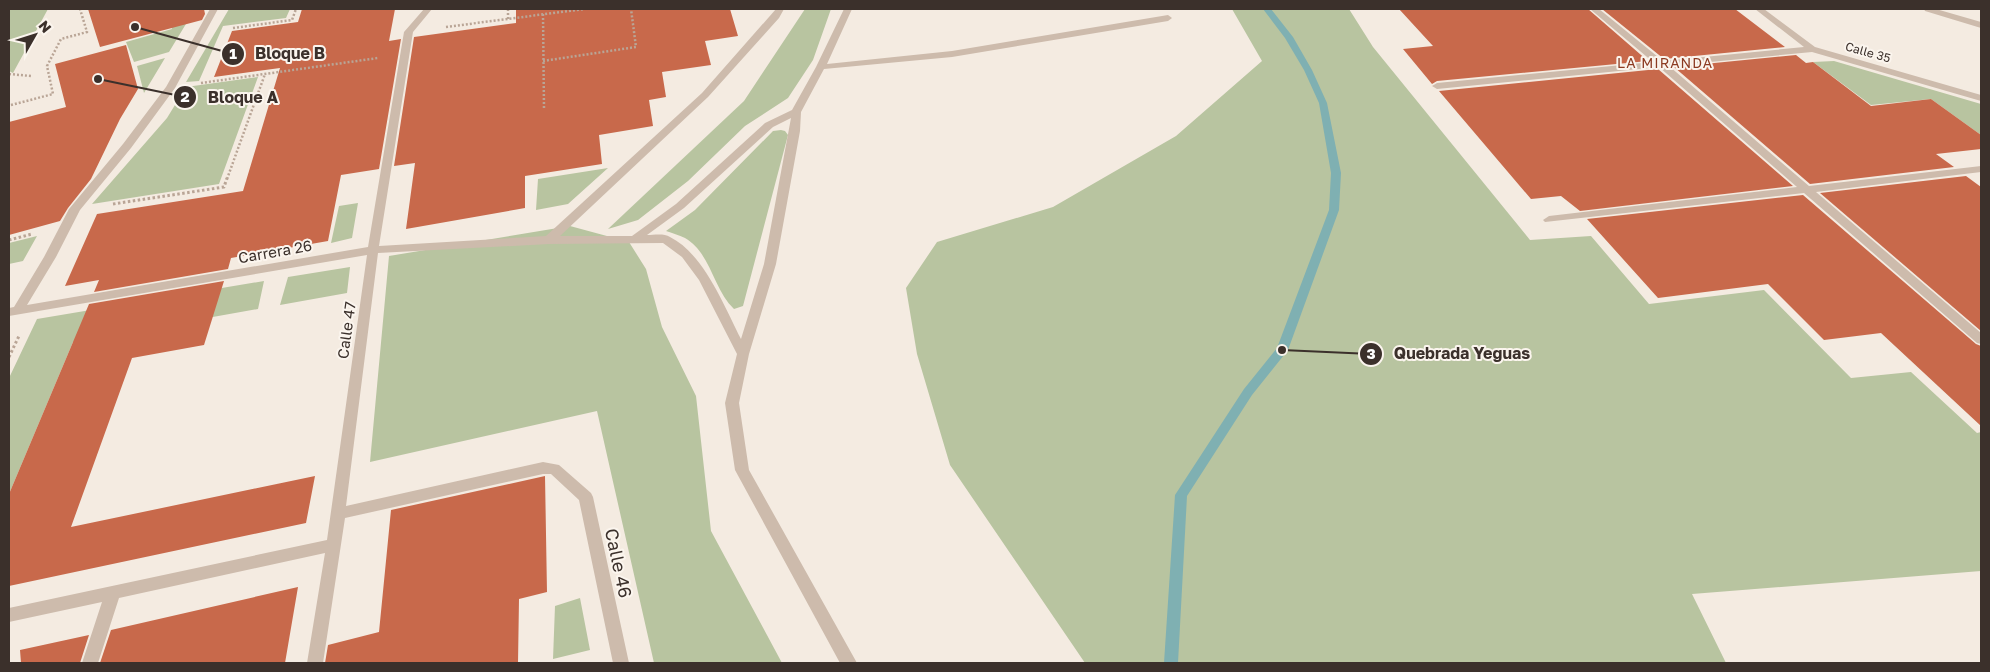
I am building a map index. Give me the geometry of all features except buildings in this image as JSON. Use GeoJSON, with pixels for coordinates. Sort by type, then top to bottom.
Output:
{"type":"FeatureCollection","features":[{"type":"Feature","properties":{"kind":"street"},"geometry":{"type":"LineString","coordinates":[[14,311],[50,257],[75,209],[170,88],[214,9]]}},
{"type":"Feature","properties":{"kind":"street"},"geometry":{"type":"LineString","coordinates":[[409,32],[428,9]]}},
{"type":"Feature","properties":{"kind":"street"},"geometry":{"type":"LineString","coordinates":[[549,240],[705,95],[776,16],[780,9]]}},
{"type":"Feature","properties":{"kind":"street"},"geometry":{"type":"LineString","coordinates":[[848,9],[821,67],[796,112],[795,131],[770,264],[743,354],[732,403],[742,470],[849,663]]}},
{"type":"Feature","properties":{"kind":"street"},"geometry":{"type":"LineString","coordinates":[[1594,9],[1661,64],[1981,340]]}},
{"type":"Feature","properties":{"kind":"street","name":"Calle 35"},"geometry":{"type":"LineString","coordinates":[[1759,9],[1812,49],[1981,98]]}},
{"type":"Feature","properties":{"kind":"street"},"geometry":{"type":"LineString","coordinates":[[1928,9],[1981,25]]}},
{"type":"Feature","properties":{"kind":"street"},"geometry":{"type":"LineString","coordinates":[[821,67],[952,54],[1168,18]]}},
{"type":"Feature","properties":{"kind":"street","name":"Calle 47"},"geometry":{"type":"LineString","coordinates":[[315,663],[334,545],[373,250],[409,32]]}},
{"type":"Feature","properties":{"kind":"street"},"geometry":{"type":"LineString","coordinates":[[1437,86],[1812,49]]}},
{"type":"Feature","properties":{"kind":"street"},"geometry":{"type":"LineString","coordinates":[[636,238],[680,206],[769,125],[796,112]]}},
{"type":"Feature","properties":{"kind":"street"},"geometry":{"type":"LineString","coordinates":[[1549,220],[1981,170]]}},
{"type":"Feature","properties":{"kind":"street","name":"Carrera 26"},"geometry":{"type":"LineString","coordinates":[[14,311],[373,250],[549,240],[666,239],[686,254],[704,279],[743,354]]}},
{"type":"Feature","properties":{"kind":"street","name":"Calle 46"},"geometry":{"type":"LineString","coordinates":[[338,514],[543,468],[554,469],[586,497],[621,663]]}},
{"type":"Feature","properties":{"kind":"street"},"geometry":{"type":"LineString","coordinates":[[9,615],[334,545]]}},
{"type":"Feature","properties":{"kind":"street"},"geometry":{"type":"LineString","coordinates":[[90,663],[113,592]]}},
{"type":"Feature","properties":{"kind":"path"},"geometry":{"type":"LineString","coordinates":[[11,105],[53,94],[47,66],[61,39],[87,32],[80,9]]}},
{"type":"Feature","properties":{"kind":"path"},"geometry":{"type":"LineString","coordinates":[[227,28],[292,20],[296,9]]}},
{"type":"Feature","properties":{"kind":"path"},"geometry":{"type":"LineString","coordinates":[[508,9],[508,19]]}},
{"type":"Feature","properties":{"kind":"path"},"geometry":{"type":"LineString","coordinates":[[409,32],[584,9]]}},
{"type":"Feature","properties":{"kind":"path"},"geometry":{"type":"LineString","coordinates":[[543,61],[636,47],[631,9]]}},
{"type":"Feature","properties":{"kind":"path"},"geometry":{"type":"LineString","coordinates":[[543,14],[544,109]]}},
{"type":"Feature","properties":{"kind":"path"},"geometry":{"type":"LineString","coordinates":[[170,88],[406,54]]}},
{"type":"Feature","properties":{"kind":"path"},"geometry":{"type":"LineString","coordinates":[[9,74],[31,76]]}},
{"type":"Feature","properties":{"kind":"path"},"geometry":{"type":"LineString","coordinates":[[204,82],[208,74]]}},
{"type":"Feature","properties":{"kind":"path"},"geometry":{"type":"LineString","coordinates":[[75,209],[224,187],[265,74]]}},
{"type":"Feature","properties":{"kind":"green space"},"geometry":{"type":"Polygon","coordinates":[[[9,9],[48,9],[13,73],[9,71],[9,9]]]}},
{"type":"Feature","properties":{"kind":"green space"},"geometry":{"type":"Polygon","coordinates":[[[165,9],[195,9],[169,52],[134,62],[126,42],[172,29],[165,9]]]}},
{"type":"Feature","properties":{"kind":"green space"},"geometry":{"type":"Polygon","coordinates":[[[229,9],[290,9],[286,18],[223,26],[199,81],[186,82],[229,9]]]}},
{"type":"Feature","properties":{"kind":"green space"},"geometry":{"type":"Polygon","coordinates":[[[805,9],[831,9],[813,60],[788,98],[745,126],[688,181],[638,220],[608,229],[744,101],[805,9]]]}},
{"type":"Feature","properties":{"kind":"green space"},"geometry":{"type":"Polygon","coordinates":[[[1232,9],[1349,9],[1373,47],[1530,240],[1591,236],[1649,304],[1764,290],[1851,378],[1911,372],[1977,433],[1981,432],[1981,571],[1692,594],[1726,663],[1085,663],[950,465],[917,354],[906,288],[937,242],[1053,207],[1176,136],[1262,61],[1232,9]]]}},
{"type":"Feature","properties":{"kind":"green space"},"geometry":{"type":"Polygon","coordinates":[[[165,58],[144,93],[137,66],[165,58]]]}},
{"type":"Feature","properties":{"kind":"green space"},"geometry":{"type":"Polygon","coordinates":[[[1834,61],[1981,104],[1981,135],[1931,99],[1871,105],[1813,62],[1834,61]]]}},
{"type":"Feature","properties":{"kind":"green space"},"geometry":{"type":"Polygon","coordinates":[[[258,77],[219,184],[92,204],[167,118],[186,87],[258,77]]]}},
{"type":"Feature","properties":{"kind":"green space"},"geometry":{"type":"Polygon","coordinates":[[[773,131],[785,131],[788,135],[743,306],[734,309],[721,292],[701,253],[685,238],[666,231],[695,210],[773,131]]]}},
{"type":"Feature","properties":{"kind":"green space"},"geometry":{"type":"Polygon","coordinates":[[[608,168],[568,204],[536,210],[538,179],[608,168]]]}},
{"type":"Feature","properties":{"kind":"green space"},"geometry":{"type":"Polygon","coordinates":[[[358,203],[352,238],[331,243],[339,206],[358,203]]]}},
{"type":"Feature","properties":{"kind":"green space"},"geometry":{"type":"Polygon","coordinates":[[[570,226],[629,242],[646,269],[662,327],[696,396],[711,531],[782,663],[654,663],[597,411],[370,462],[389,256],[570,226]]]}},
{"type":"Feature","properties":{"kind":"green space"},"geometry":{"type":"Polygon","coordinates":[[[37,236],[23,261],[9,264],[9,243],[37,236]]]}},
{"type":"Feature","properties":{"kind":"green space"},"geometry":{"type":"Polygon","coordinates":[[[350,267],[347,293],[280,305],[288,277],[350,267]]]}},
{"type":"Feature","properties":{"kind":"green space"},"geometry":{"type":"Polygon","coordinates":[[[264,281],[258,309],[73,342],[9,494],[9,378],[37,319],[264,281]]]}},
{"type":"Feature","properties":{"kind":"green space"},"geometry":{"type":"Polygon","coordinates":[[[580,598],[590,650],[553,659],[555,606],[580,598]]]}},
{"type":"Feature","properties":{"kind":"waterway"},"geometry":{"type":"LineString","coordinates":[[1171,663],[1181,495],[1248,392],[1282,350],[1334,210],[1336,173],[1323,103],[1308,70],[1289,37],[1267,9]]}},
{"type":"Feature","properties":{"kind":"place","name":"Bloque B"},"geometry":{"type":"Point","coordinates":[135,27]}},
{"type":"Feature","properties":{"kind":"place","name":"Bloque A"},"geometry":{"type":"Point","coordinates":[98,79]}},
{"type":"Feature","properties":{"kind":"place","name":"Quebrada Yeguas"},"geometry":{"type":"Point","coordinates":[1282,350]}},
{"type":"Feature","properties":{"kind":"district","name":"LA MIRANDA"},"geometry":{"type":"Point","coordinates":[1665,62]}}]}
